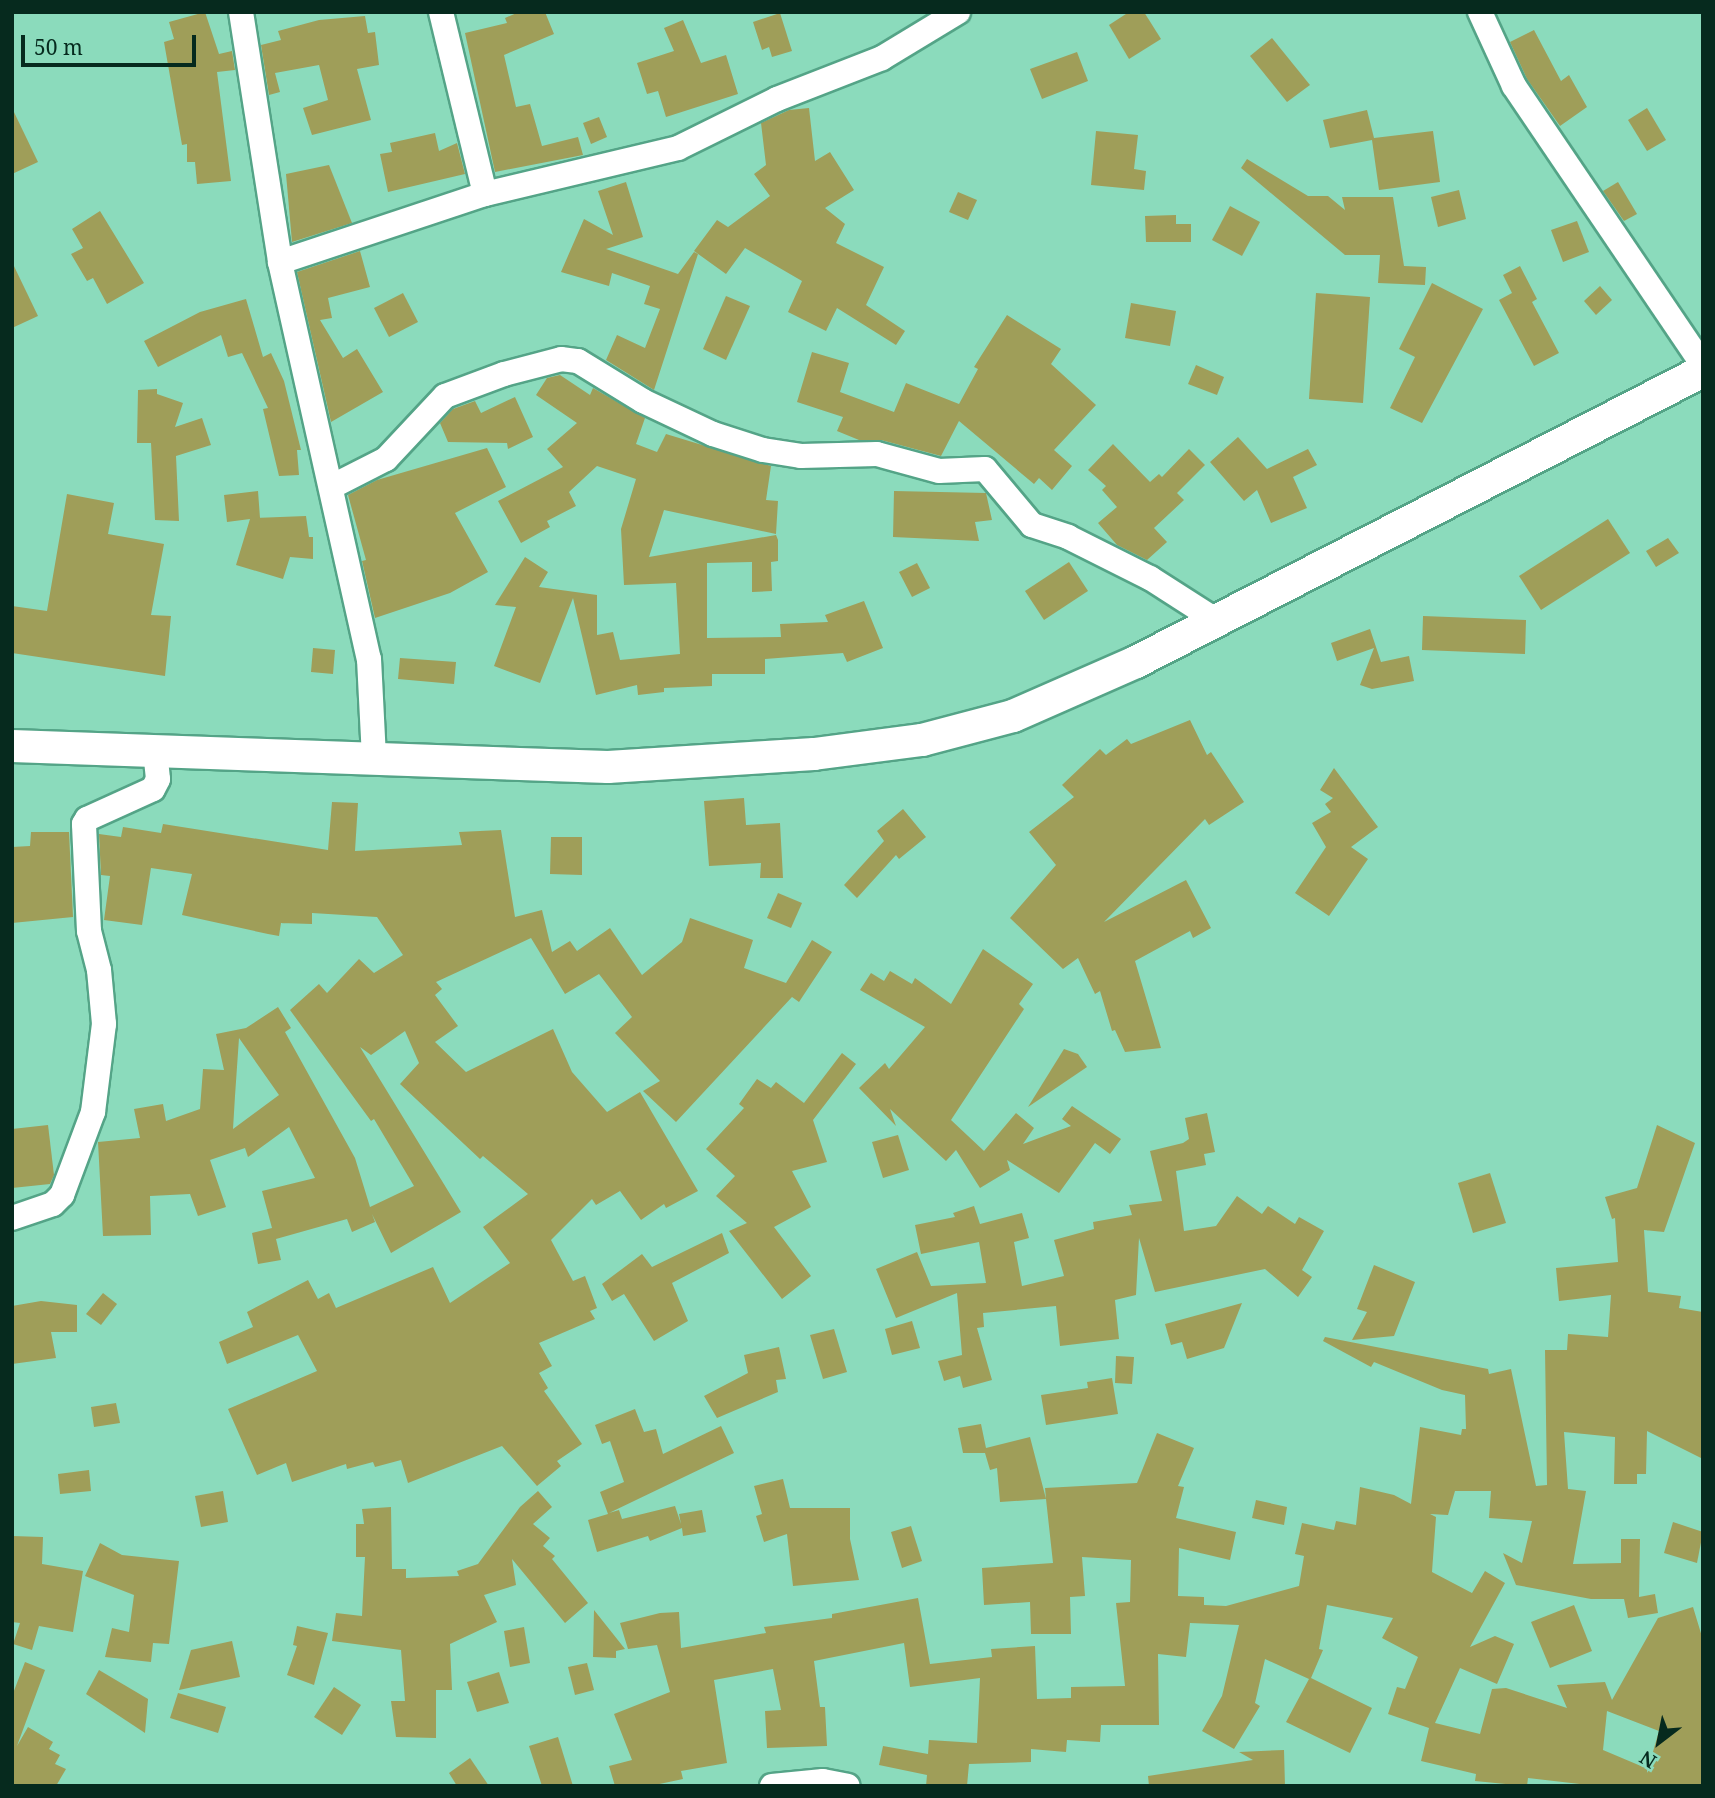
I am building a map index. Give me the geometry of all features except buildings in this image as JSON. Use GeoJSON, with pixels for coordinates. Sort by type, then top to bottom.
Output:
{"type":"FeatureCollection","features":[{"type":"Feature","properties":{"kind":"main road"},"geometry":{"type":"LineString","coordinates":[[12,746],[155,748],[608,767],[814,754],[922,740],[1013,716],[1217,621],[1703,371]]}},
{"type":"Feature","properties":{"kind":"street"},"geometry":{"type":"LineString","coordinates":[[241,12],[280,262],[369,659],[374,757]]}},
{"type":"Feature","properties":{"kind":"street"},"geometry":{"type":"LineString","coordinates":[[441,12],[485,194]]}},
{"type":"Feature","properties":{"kind":"street"},"geometry":{"type":"LineString","coordinates":[[280,262],[485,194],[678,148],[777,99],[881,58],[958,12]]}},
{"type":"Feature","properties":{"kind":"street"},"geometry":{"type":"LineString","coordinates":[[1480,12],[1514,86],[1703,365]]}},
{"type":"Feature","properties":{"kind":"street"},"geometry":{"type":"LineString","coordinates":[[331,487],[386,459],[445,396],[504,374],[561,359],[578,361],[643,401],[713,434],[763,450],[802,456],[877,454],[939,471],[985,469],[1032,525],[1068,537],[1150,578],[1217,621]]}},
{"type":"Feature","properties":{"kind":"street"},"geometry":{"type":"LineString","coordinates":[[12,1218],[53,1204],[62,1195],[93,1112],[104,1024],[99,970],[89,931],[84,824],[87,819],[153,789],[158,779],[155,748]]}},
{"type":"Feature","properties":{"kind":"street"},"geometry":{"type":"LineString","coordinates":[[772,1786],[823,1781],[848,1786]]}}]}
